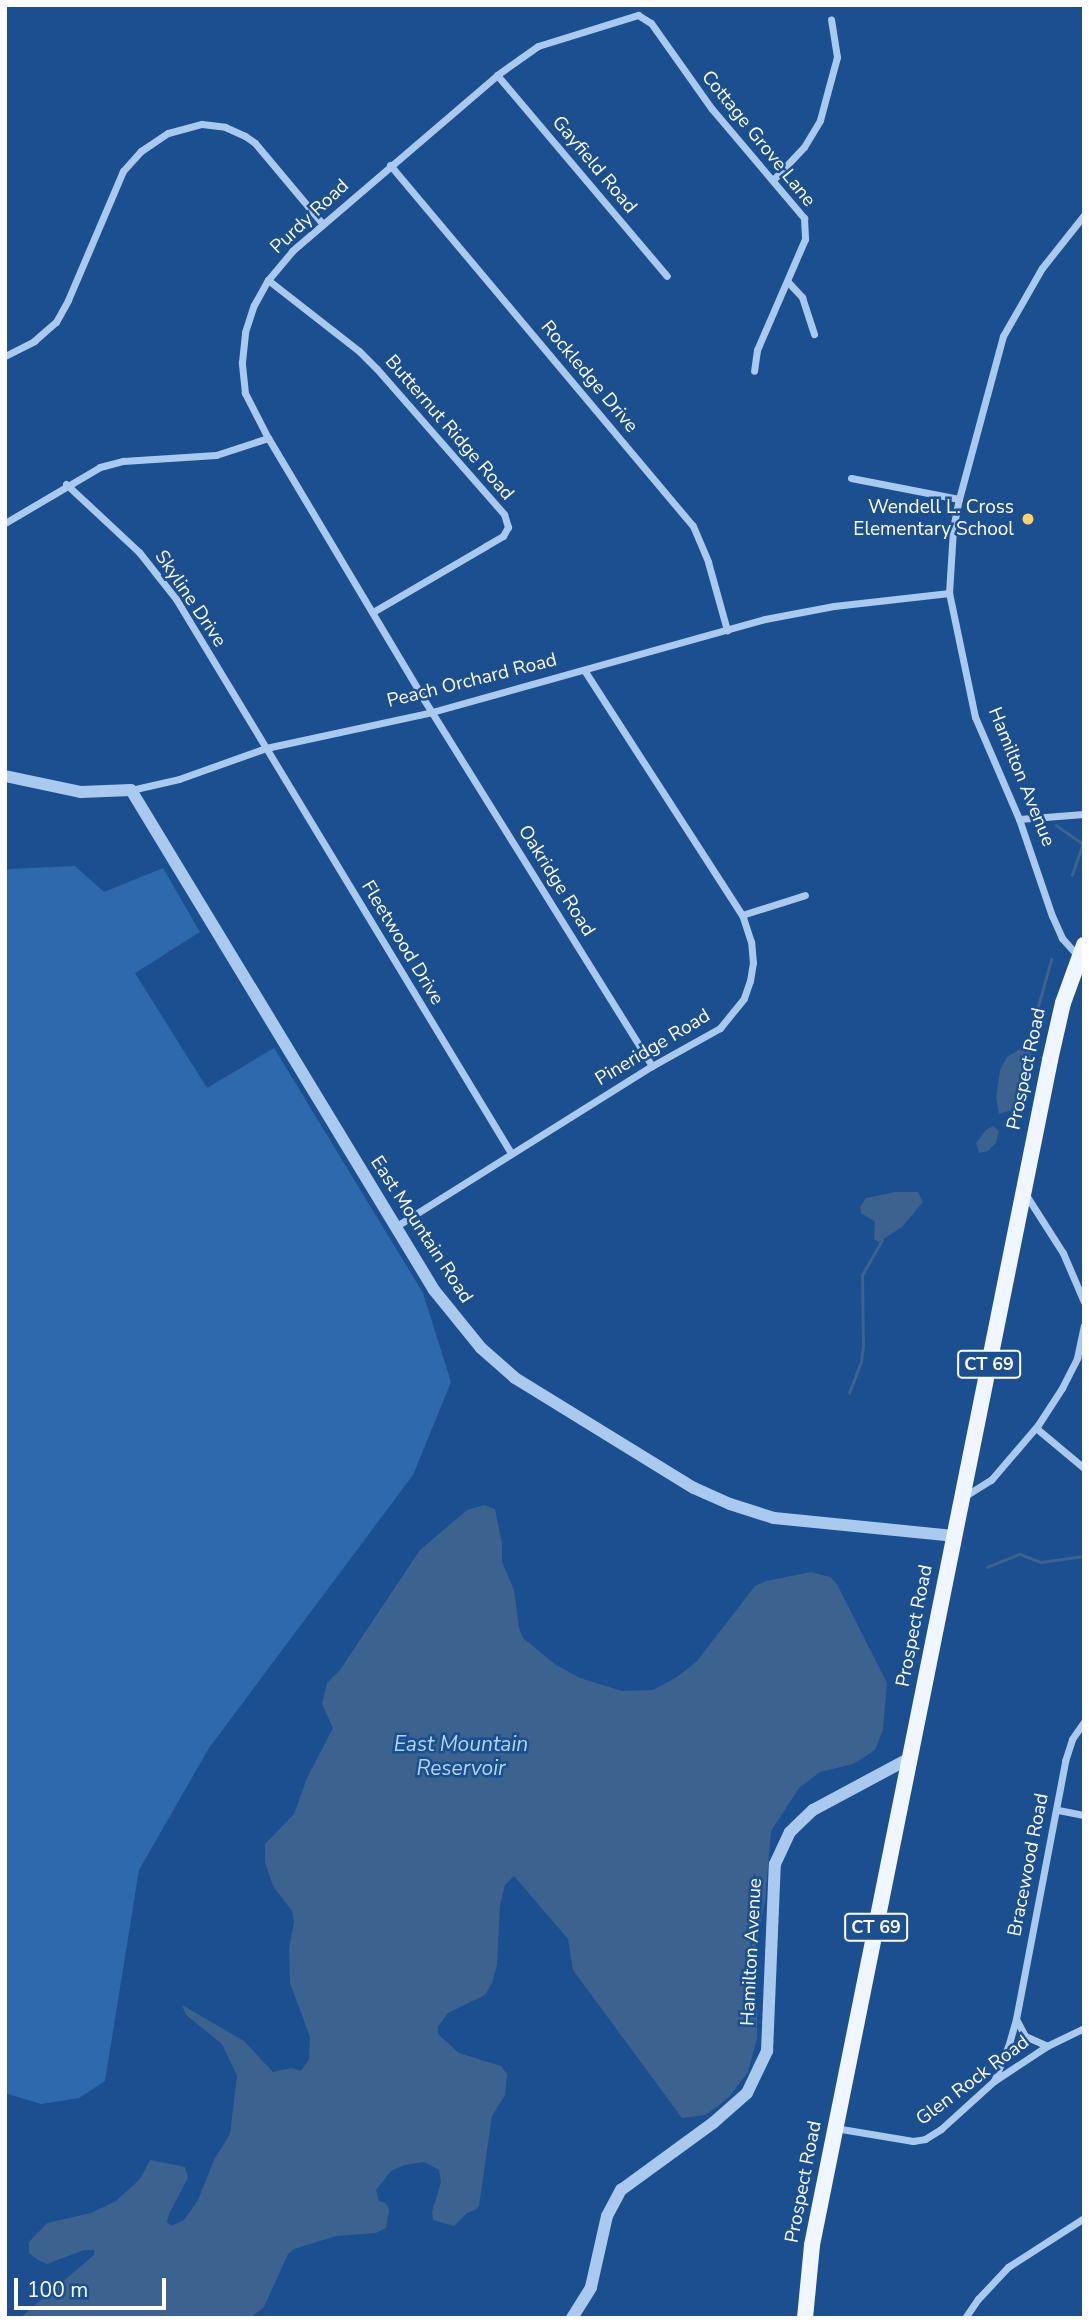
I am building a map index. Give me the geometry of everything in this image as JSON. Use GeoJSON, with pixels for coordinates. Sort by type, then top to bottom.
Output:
{"type":"FeatureCollection","features":[{"type":"Feature","properties":{"kind":"main road","name":"Prospect Road"},"geometry":{"type":"LineString","coordinates":[[805,2318],[812,2245],[1023,1192],[1063,1003],[1081,951]]}},
{"type":"Feature","properties":{"kind":"street","name":"Purdy Road"},"geometry":{"type":"LineString","coordinates":[[432,712],[268,438],[245,393],[242,362],[251,314],[268,280],[323,223],[527,52],[549,42],[643,15]]}},
{"type":"Feature","properties":{"kind":"street","name":"Cottage Grove Lane"},"geometry":{"type":"LineString","coordinates":[[643,15],[712,109],[801,213],[806,229],[788,282],[757,350],[754,371]]}},
{"type":"Feature","properties":{"kind":"street"},"geometry":{"type":"LineString","coordinates":[[773,180],[804,147],[820,120],[837,57],[831,19]]}},
{"type":"Feature","properties":{"kind":"street","name":"Gayfield Road"},"geometry":{"type":"LineString","coordinates":[[497,75],[667,276]]}},
{"type":"Feature","properties":{"kind":"street"},"geometry":{"type":"LineString","coordinates":[[5,356],[34,341],[55,322],[68,300],[123,171],[141,151],[168,133],[202,124],[225,127],[245,136],[255,143],[323,223]]}},
{"type":"Feature","properties":{"kind":"street","name":"Rockledge Drive"},"geometry":{"type":"LineString","coordinates":[[390,165],[692,526],[709,562],[727,630]]}},
{"type":"Feature","properties":{"kind":"street","name":"Hamilton Avenue"},"geometry":{"type":"LineString","coordinates":[[1081,951],[1062,938],[1052,916],[1019,819],[975,717],[949,593],[952,540],[959,499],[1003,336],[1042,268],[1084,215]]}},
{"type":"Feature","properties":{"kind":"street"},"geometry":{"type":"LineString","coordinates":[[1076,225],[1084,230]]}},
{"type":"Feature","properties":{"kind":"street","name":"Butternut Ridge Road"},"geometry":{"type":"LineString","coordinates":[[268,280],[359,351],[504,514],[508,527],[503,536],[373,612]]}},
{"type":"Feature","properties":{"kind":"street"},"geometry":{"type":"LineString","coordinates":[[788,282],[802,298],[814,334]]}},
{"type":"Feature","properties":{"kind":"street"},"geometry":{"type":"LineString","coordinates":[[5,523],[66,484],[100,467],[123,461],[216,455],[268,438]]}},
{"type":"Feature","properties":{"kind":"street"},"geometry":{"type":"LineString","coordinates":[[851,478],[959,499]]}},
{"type":"Feature","properties":{"kind":"street","name":"Skyline Drive"},"geometry":{"type":"LineString","coordinates":[[66,484],[160,576],[266,748]]}},
{"type":"Feature","properties":{"kind":"street","name":"Peach Orchard Road"},"geometry":{"type":"LineString","coordinates":[[5,776],[80,792],[131,790],[179,779],[266,748],[432,712],[804,611],[949,593]]}},
{"type":"Feature","properties":{"kind":"street","name":"Pineridge Road"},"geometry":{"type":"LineString","coordinates":[[395,1227],[652,1066],[720,1028],[744,998],[753,963],[742,915],[586,671]]}},
{"type":"Feature","properties":{"kind":"street","name":"Oakridge Road"},"geometry":{"type":"LineString","coordinates":[[432,712],[652,1066]]}},
{"type":"Feature","properties":{"kind":"street","name":"Fleetwood Drive"},"geometry":{"type":"LineString","coordinates":[[266,748],[511,1153]]}},
{"type":"Feature","properties":{"kind":"street","name":"East Mountain Road"},"geometry":{"type":"LineString","coordinates":[[131,790],[434,1290],[481,1348],[515,1378],[694,1488],[774,1518],[954,1536]]}},
{"type":"Feature","properties":{"kind":"street"},"geometry":{"type":"LineString","coordinates":[[1019,819],[1084,814]]}},
{"type":"Feature","properties":{"kind":"street"},"geometry":{"type":"LineString","coordinates":[[742,915],[804,895]]}},
{"type":"Feature","properties":{"kind":"street"},"geometry":{"type":"LineString","coordinates":[[1023,1192],[1063,1253],[1084,1302]]}},
{"type":"Feature","properties":{"kind":"street"},"geometry":{"type":"LineString","coordinates":[[962,1498],[991,1480],[1036,1427],[1077,1358],[1084,1326]]}},
{"type":"Feature","properties":{"kind":"street"},"geometry":{"type":"LineString","coordinates":[[1036,1427],[1084,1468]]}},
{"type":"Feature","properties":{"kind":"street","name":"Bracewood Road"},"geometry":{"type":"LineString","coordinates":[[993,2081],[1009,2048],[1016,2019],[1058,1810],[1065,1761],[1072,1739],[1084,1721]]}},
{"type":"Feature","properties":{"kind":"street","name":"Hamilton Avenue"},"geometry":{"type":"LineString","coordinates":[[572,2318],[591,2287],[607,2216],[621,2190],[649,2166],[713,2123],[747,2093],[766,2051],[775,1864],[790,1832],[813,1810],[910,1758]]}},
{"type":"Feature","properties":{"kind":"street"},"geometry":{"type":"LineString","coordinates":[[1058,1810],[1084,1815]]}},
{"type":"Feature","properties":{"kind":"street"},"geometry":{"type":"LineString","coordinates":[[1016,2019],[1025,2036],[1047,2046]]}},
{"type":"Feature","properties":{"kind":"street","name":"Glen Rock Road"},"geometry":{"type":"LineString","coordinates":[[835,2128],[913,2141],[925,2139],[941,2129],[993,2081],[1047,2046],[1084,2028]]}},
{"type":"Feature","properties":{"kind":"street"},"geometry":{"type":"LineString","coordinates":[[965,2318],[978,2299],[1008,2267],[1084,2218]]}},
{"type":"Feature","properties":{"kind":"shaded area"},"geometry":{"type":"Polygon","coordinates":[[[75,866],[104,892],[163,868],[200,932],[135,973],[207,1088],[274,1048],[423,1293],[451,1382],[413,1475],[209,1748],[139,1870],[105,2081],[79,2098],[41,2104],[5,2093],[5,872],[9,869],[75,866]]]}},
{"type":"Feature","properties":{"kind":"water"},"geometry":{"type":"Polygon","coordinates":[[[1027,1045],[1031,1055],[1030,1086],[1015,1109],[999,1114],[996,1098],[1000,1070],[1007,1057],[1027,1045]]]}},
{"type":"Feature","properties":{"kind":"water"},"geometry":{"type":"Polygon","coordinates":[[[993,1126],[999,1131],[996,1143],[988,1151],[979,1153],[976,1143],[986,1130],[993,1126]]]}},
{"type":"Feature","properties":{"kind":"water"},"geometry":{"type":"Polygon","coordinates":[[[896,1192],[918,1192],[923,1202],[902,1227],[879,1242],[874,1239],[875,1222],[861,1213],[860,1207],[866,1198],[896,1192]]]}},
{"type":"Feature","properties":{"kind":"water","name":"East Mountain Reservoir"},"geometry":{"type":"Polygon","coordinates":[[[484,1505],[495,1509],[502,1543],[502,1562],[514,1590],[523,1638],[556,1665],[580,1678],[622,1691],[653,1690],[677,1677],[697,1661],[755,1586],[766,1581],[811,1572],[830,1577],[837,1584],[887,1683],[883,1730],[875,1750],[853,1764],[820,1772],[799,1788],[771,1831],[765,1901],[750,1973],[757,2011],[757,2038],[748,2072],[729,2097],[717,2107],[705,2115],[682,2118],[573,1970],[568,1939],[514,1876],[505,1885],[500,1905],[497,1965],[492,1983],[485,1995],[448,2013],[438,2027],[438,2034],[459,2053],[501,2066],[507,2074],[505,2095],[492,2116],[479,2206],[475,2210],[467,2213],[454,2226],[433,2220],[432,2212],[441,2182],[439,2170],[424,2162],[404,2165],[391,2171],[376,2190],[379,2201],[386,2203],[389,2210],[386,2228],[376,2233],[336,2236],[294,2249],[288,2254],[264,2307],[250,2318],[20,2318],[94,2255],[94,2250],[84,2250],[47,2264],[38,2260],[29,2253],[29,2242],[47,2223],[91,2213],[116,2201],[140,2179],[150,2160],[185,2167],[188,2178],[169,2214],[167,2222],[171,2226],[184,2220],[198,2200],[214,2160],[230,2134],[237,2076],[222,2044],[186,2015],[182,2005],[244,2041],[273,2072],[292,2068],[301,2071],[309,2059],[310,2037],[290,1983],[289,1949],[294,1922],[292,1911],[273,1886],[265,1862],[265,1844],[294,1814],[307,1778],[333,1728],[322,1704],[327,1683],[340,1670],[420,1550],[467,1510],[484,1505]]]}},
{"type":"Feature","properties":{"kind":"waterway"},"geometry":{"type":"LineString","coordinates":[[1056,825],[1082,843]]}},
{"type":"Feature","properties":{"kind":"waterway"},"geometry":{"type":"LineString","coordinates":[[1072,875],[1083,843]]}},
{"type":"Feature","properties":{"kind":"waterway"},"geometry":{"type":"LineString","coordinates":[[1032,1028],[1051,960]]}},
{"type":"Feature","properties":{"kind":"waterway"},"geometry":{"type":"LineString","coordinates":[[849,1393],[861,1361],[863,1346],[862,1275],[882,1240]]}},
{"type":"Feature","properties":{"kind":"waterway"},"geometry":{"type":"LineString","coordinates":[[987,1567],[1020,1554],[1041,1562],[1084,1556]]}},
{"type":"Feature","properties":{"kind":"place","name":"Wendell L. Cross Elementary School"},"geometry":{"type":"Point","coordinates":[1028,519]}}]}
